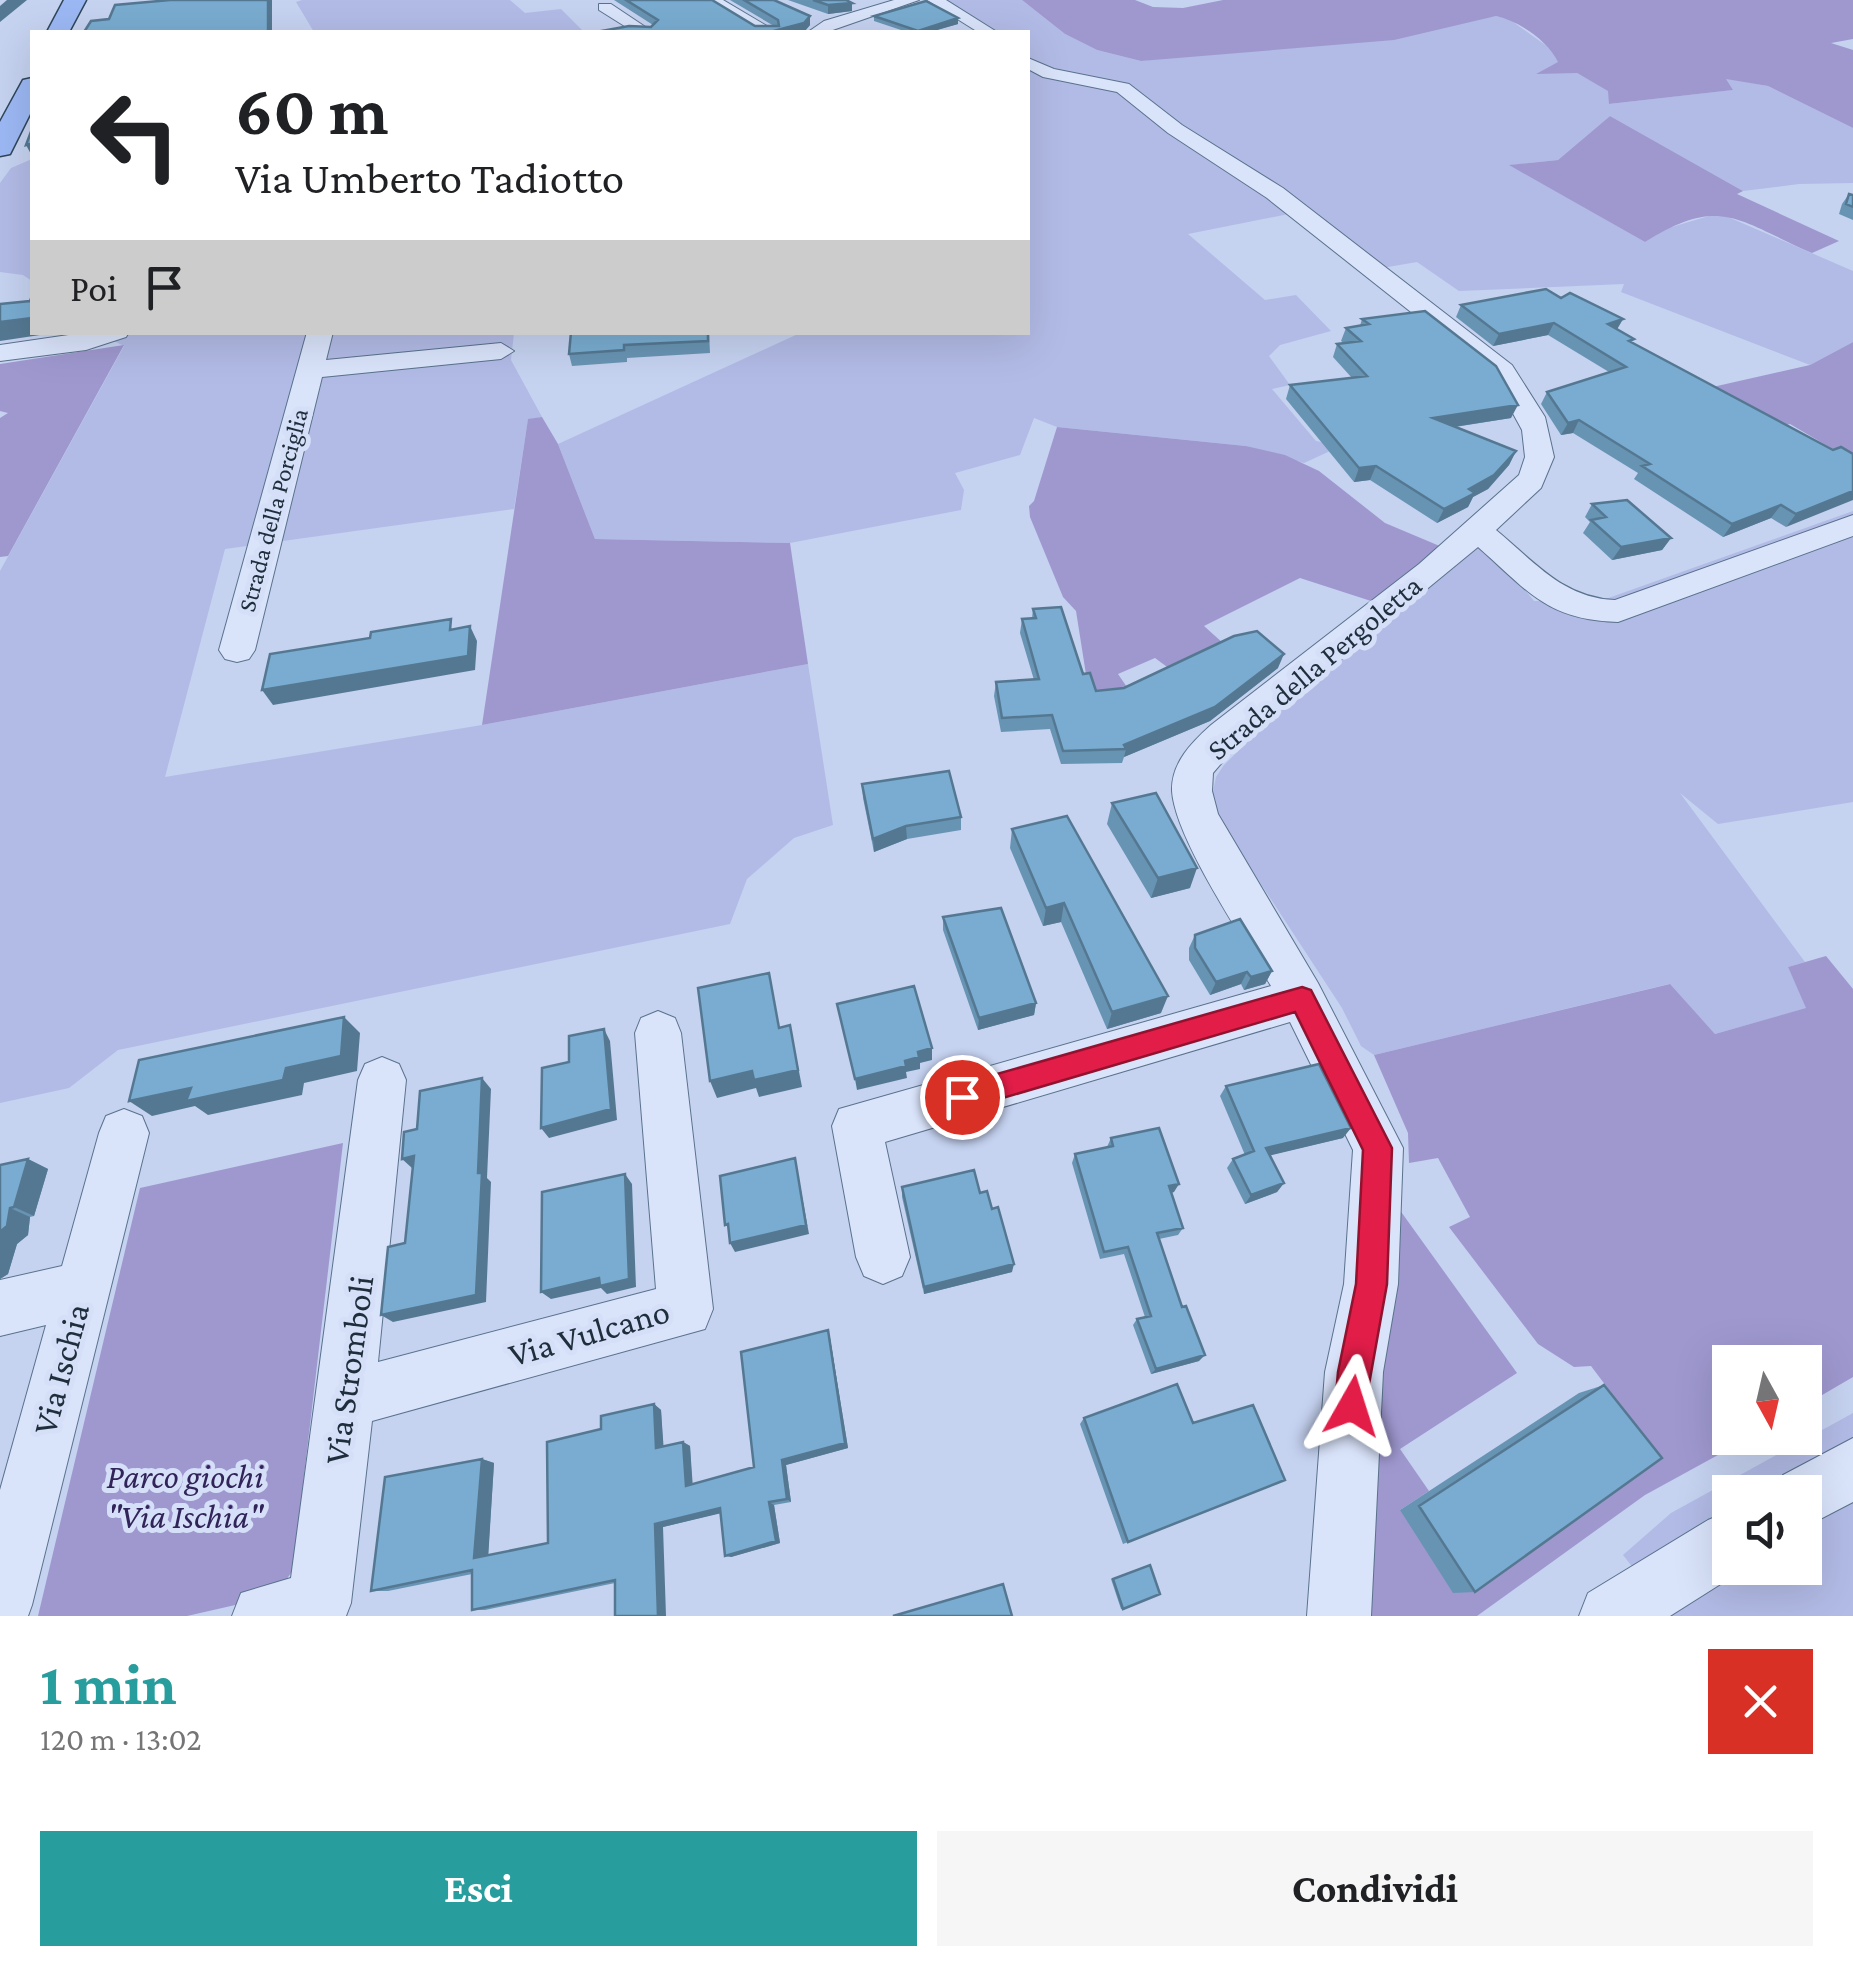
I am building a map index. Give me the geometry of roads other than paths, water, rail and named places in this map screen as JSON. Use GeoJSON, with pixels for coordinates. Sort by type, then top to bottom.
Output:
{"type":"FeatureCollection","features":[{"type":"Feature","properties":{"kind":"main road"},"geometry":{"type":"LineString","coordinates":[[59,30],[74,0]]}},
{"type":"Feature","properties":{"kind":"main road"},"geometry":{"type":"LineString","coordinates":[[0,148],[30,89]]}},
{"type":"Feature","properties":{"kind":"street"},"geometry":{"type":"LineString","coordinates":[[712,0],[765,30]]}},
{"type":"Feature","properties":{"kind":"street"},"geometry":{"type":"LineString","coordinates":[[820,24],[912,0]]}},
{"type":"Feature","properties":{"kind":"street"},"geometry":{"type":"LineString","coordinates":[[935,0],[986,30]]}},
{"type":"Feature","properties":{"kind":"street"},"geometry":{"type":"LineString","coordinates":[[604,7],[642,30]]}},
{"type":"Feature","properties":{"kind":"street"},"geometry":{"type":"LineString","coordinates":[[878,10],[904,24]]}},
{"type":"Feature","properties":{"kind":"street","name":"Strada della Pergoletta"},"geometry":{"type":"LineString","coordinates":[[1030,64],[1049,73],[1122,88],[1175,129],[1275,193],[1503,371],[1520,396],[1540,448],[1538,468],[1478,531],[1224,735],[1203,755],[1194,773],[1192,791],[1210,840],[1302,998],[1378,1148],[1371,1284],[1354,1372],[1338,1616]]}},
{"type":"Feature","properties":{"kind":"street"},"geometry":{"type":"LineString","coordinates":[[0,352],[86,342],[108,335]]}},
{"type":"Feature","properties":{"kind":"street","name":"Strada della Porciglia"},"geometry":{"type":"LineString","coordinates":[[237,650],[319,335]]}},
{"type":"Feature","properties":{"kind":"street","name":"Strada della Porciglia"},"geometry":{"type":"LineString","coordinates":[[310,370],[501,351]]}},
{"type":"Feature","properties":{"kind":"street"},"geometry":{"type":"LineString","coordinates":[[1478,531],[1557,598],[1583,610],[1618,610],[1853,525]]}},
{"type":"Feature","properties":{"kind":"street"},"geometry":{"type":"LineString","coordinates":[[883,1257],[857,1126],[1302,998]]}},
{"type":"Feature","properties":{"kind":"street","name":"Via Vulcano"},"geometry":{"type":"LineString","coordinates":[[344,1400],[684,1309],[658,1033]]}},
{"type":"Feature","properties":{"kind":"street","name":"Via Stromboli"},"geometry":{"type":"LineString","coordinates":[[264,1616],[319,1603],[382,1080]]}},
{"type":"Feature","properties":{"kind":"street","name":"Via Ischia"},"geometry":{"type":"LineString","coordinates":[[0,1605],[124,1133]]}},
{"type":"Feature","properties":{"kind":"street"},"geometry":{"type":"LineString","coordinates":[[0,1308],[82,1288]]}},
{"type":"Feature","properties":{"kind":"street"},"geometry":{"type":"LineString","coordinates":[[1822,1487],[1853,1468]]}},
{"type":"Feature","properties":{"kind":"street"},"geometry":{"type":"LineString","coordinates":[[1611,1616],[1712,1553]]}},
{"type":"Feature","properties":{"kind":"park label","name":"Parco giochi \"Via Ischia\""},"geometry":{"type":"Point","coordinates":[185,1496]}}]}
